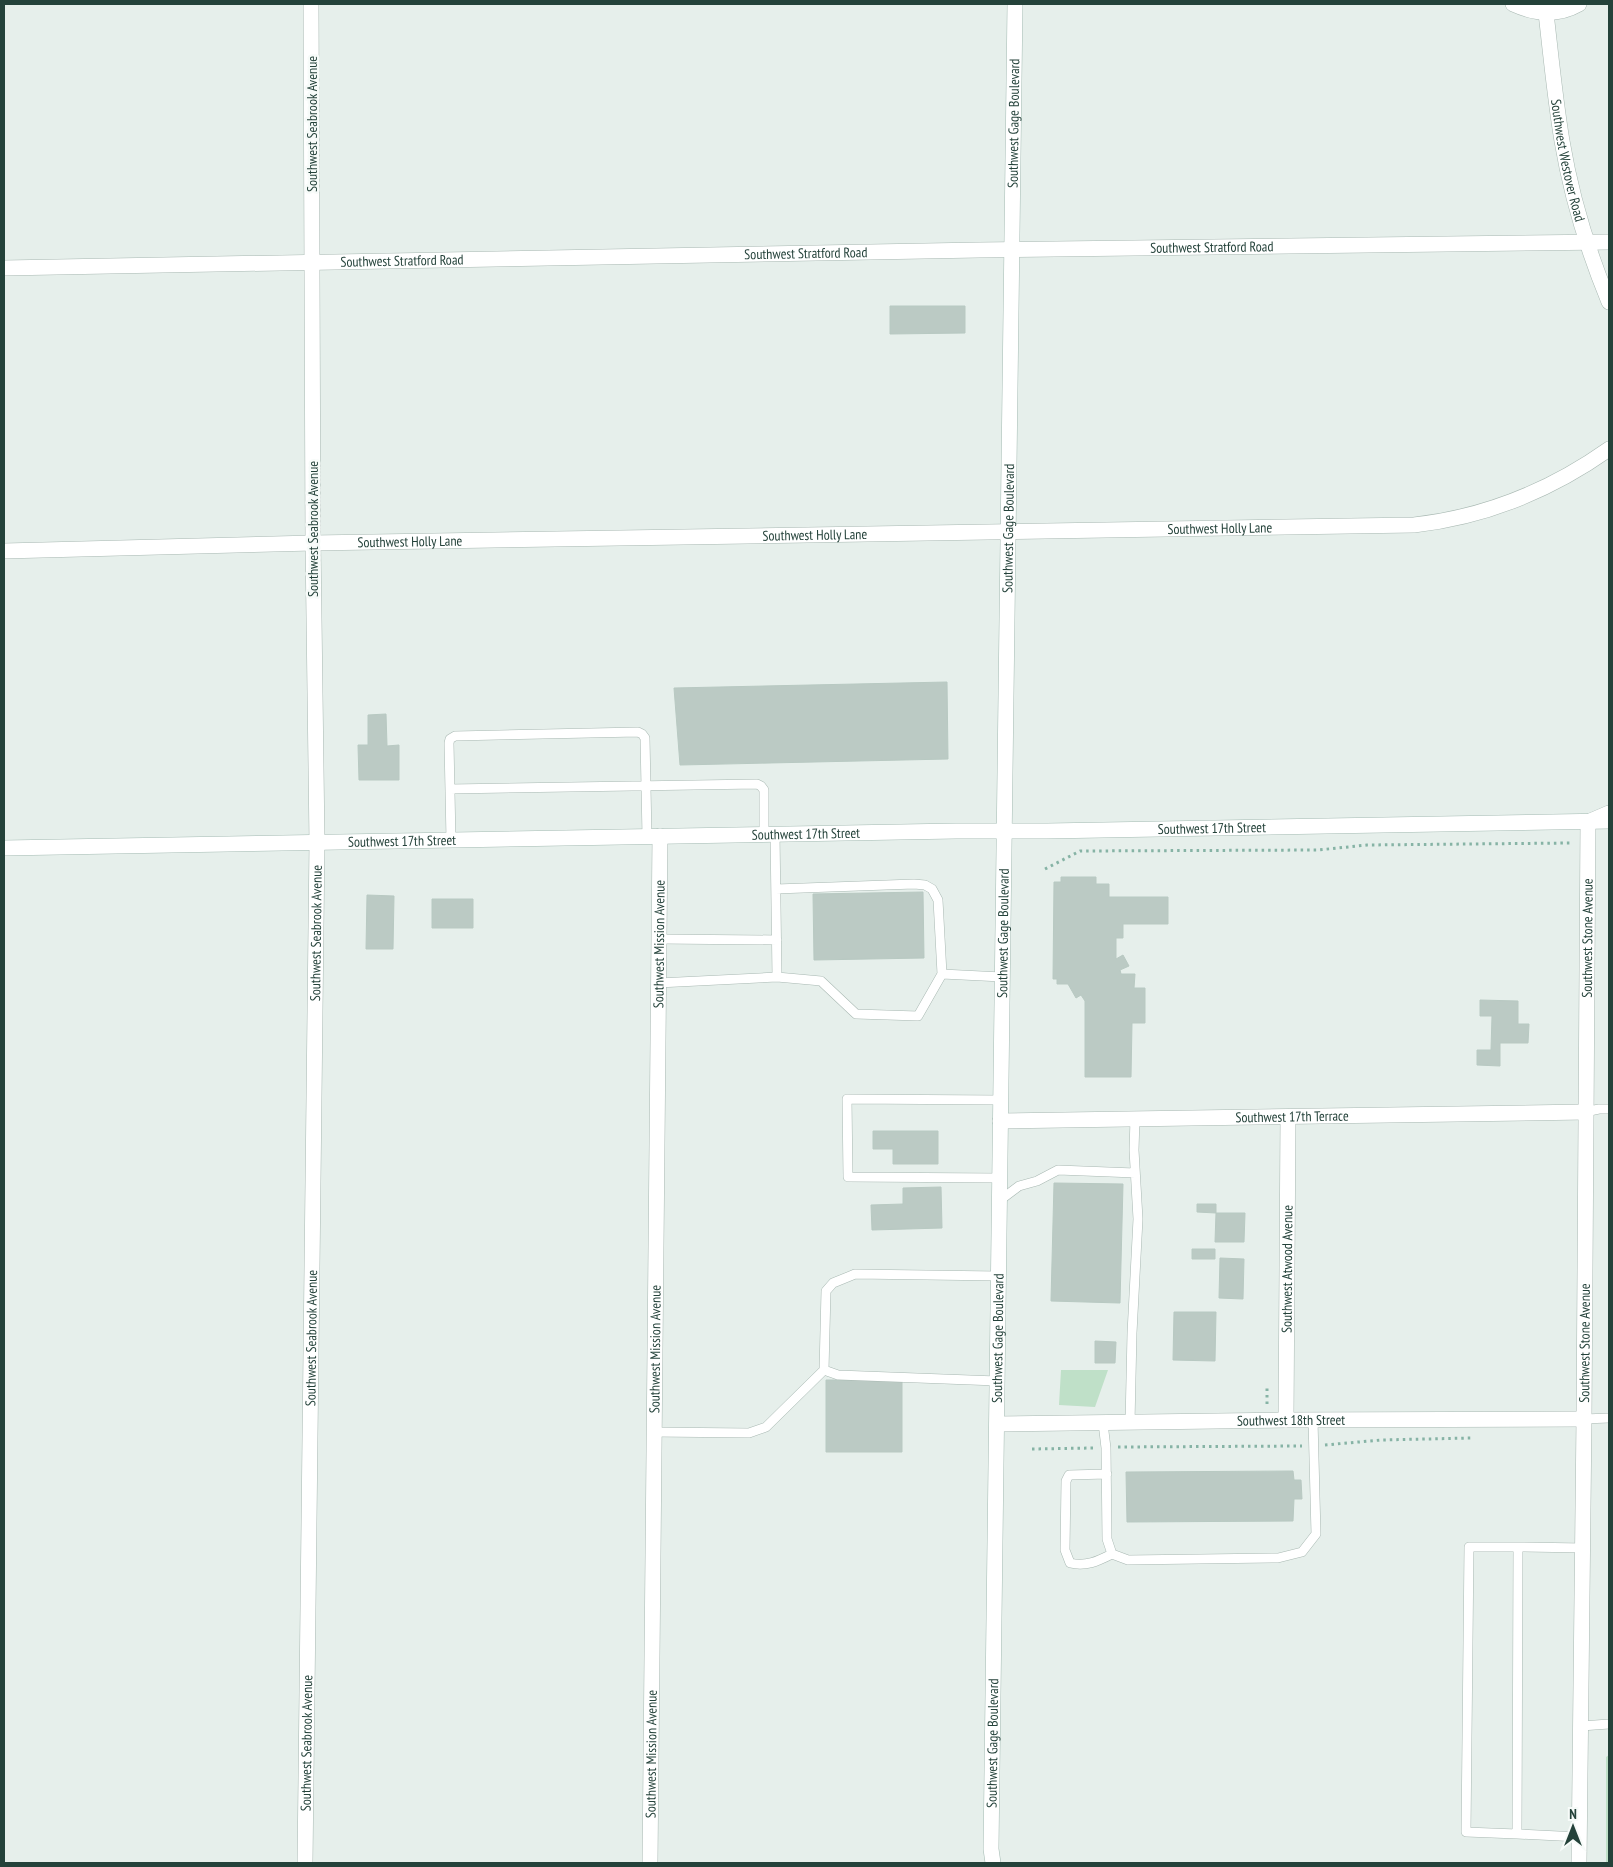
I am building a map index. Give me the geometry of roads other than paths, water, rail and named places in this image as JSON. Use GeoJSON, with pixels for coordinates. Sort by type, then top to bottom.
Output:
{"type":"FeatureCollection","features":[{"type":"Feature","properties":{"kind":"street","name":"Southwest Seabrook Avenue"},"geometry":{"type":"LineString","coordinates":[[305,1863],[317,842],[313,543],[311,4]]}},
{"type":"Feature","properties":{"kind":"street","name":"Southwest Gage Boulevard"},"geometry":{"type":"LineString","coordinates":[[992,1863],[1015,4]]}},
{"type":"Feature","properties":{"kind":"street"},"geometry":{"type":"LineString","coordinates":[[1513,4],[1525,10],[1546,13],[1566,10],[1579,4]]}},
{"type":"Feature","properties":{"kind":"street","name":"Southwest Westover Road"},"geometry":{"type":"LineString","coordinates":[[1546,13],[1562,142],[1588,243],[1609,302]]}},
{"type":"Feature","properties":{"kind":"street","name":"Southwest Stratford Road"},"geometry":{"type":"LineString","coordinates":[[4,268],[1012,250],[1609,242]]}},
{"type":"Feature","properties":{"kind":"street","name":"Southwest Holly Lane"},"geometry":{"type":"LineString","coordinates":[[4,550],[313,543],[1383,527],[1436,523],[1481,512],[1521,499],[1564,478],[1609,449]]}},
{"type":"Feature","properties":{"kind":"street"},"geometry":{"type":"LineString","coordinates":[[1588,822],[1609,813]]}},
{"type":"Feature","properties":{"kind":"street","name":"Southwest 17th Street"},"geometry":{"type":"LineString","coordinates":[[4,848],[1609,821]]}},
{"type":"Feature","properties":{"kind":"street","name":"Southwest Stone Avenue"},"geometry":{"type":"LineString","coordinates":[[1579,1863],[1588,822]]}},
{"type":"Feature","properties":{"kind":"street","name":"Southwest Mission Avenue"},"geometry":{"type":"LineString","coordinates":[[650,1863],[659,938],[654,836]]}},
{"type":"Feature","properties":{"kind":"street","name":"Southwest 17th Terrace"},"geometry":{"type":"LineString","coordinates":[[1000,1121],[1586,1112]]}},
{"type":"Feature","properties":{"kind":"street","name":"Southwest Atwood Avenue"},"geometry":{"type":"LineString","coordinates":[[1286,1420],[1288,1117]]}},
{"type":"Feature","properties":{"kind":"street","name":"Southwest 18th Street"},"geometry":{"type":"LineString","coordinates":[[997,1424],[1286,1420],[1584,1419]]}},
{"type":"Feature","properties":{"kind":"lane"},"geometry":{"type":"LineString","coordinates":[[451,840],[448,743],[450,739],[455,736],[628,732],[642,734],[645,738],[646,785],[654,836]]}},
{"type":"Feature","properties":{"kind":"lane"},"geometry":{"type":"LineString","coordinates":[[450,789],[646,785],[757,784],[762,786],[776,889],[777,978]]}},
{"type":"Feature","properties":{"kind":"lane"},"geometry":{"type":"LineString","coordinates":[[658,983],[777,978],[822,981],[856,1014],[918,1016],[942,974],[938,900],[932,889],[925,885],[776,889]]}},
{"type":"Feature","properties":{"kind":"lane"},"geometry":{"type":"LineString","coordinates":[[659,938],[777,940]]}},
{"type":"Feature","properties":{"kind":"lane"},"geometry":{"type":"LineString","coordinates":[[942,974],[1002,978]]}},
{"type":"Feature","properties":{"kind":"lane"},"geometry":{"type":"LineString","coordinates":[[999,1178],[848,1178],[847,1099],[1000,1100]]}},
{"type":"Feature","properties":{"kind":"lane"},"geometry":{"type":"LineString","coordinates":[[1586,1112],[1599,1109],[1609,1110]]}},
{"type":"Feature","properties":{"kind":"lane"},"geometry":{"type":"LineString","coordinates":[[1130,1422],[1132,1333],[1138,1219],[1135,1173],[1135,1119]]}},
{"type":"Feature","properties":{"kind":"lane"},"geometry":{"type":"LineString","coordinates":[[999,1201],[1019,1186],[1037,1181],[1058,1170],[1135,1173]]}},
{"type":"Feature","properties":{"kind":"lane"},"geometry":{"type":"LineString","coordinates":[[654,1432],[749,1433],[766,1427],[824,1370],[826,1291],[833,1283],[855,1274],[998,1276]]}},
{"type":"Feature","properties":{"kind":"lane"},"geometry":{"type":"LineString","coordinates":[[824,1370],[838,1375],[997,1381]]}},
{"type":"Feature","properties":{"kind":"lane"},"geometry":{"type":"LineString","coordinates":[[1584,1419],[1609,1418]]}},
{"type":"Feature","properties":{"kind":"lane"},"geometry":{"type":"LineString","coordinates":[[1106,1474],[1069,1475],[1066,1481],[1065,1550],[1070,1563],[1078,1565],[1096,1562],[1112,1554],[1128,1560],[1278,1558],[1302,1552],[1316,1534],[1313,1420]]}},
{"type":"Feature","properties":{"kind":"lane"},"geometry":{"type":"LineString","coordinates":[[1103,1423],[1106,1448],[1107,1539],[1112,1554]]}},
{"type":"Feature","properties":{"kind":"lane"},"geometry":{"type":"LineString","coordinates":[[1579,1837],[1466,1832],[1469,1547],[1583,1548]]}},
{"type":"Feature","properties":{"kind":"lane"},"geometry":{"type":"LineString","coordinates":[[1517,1834],[1518,1547]]}},
{"type":"Feature","properties":{"kind":"lane"},"geometry":{"type":"LineString","coordinates":[[1581,1726],[1609,1724]]}}]}
